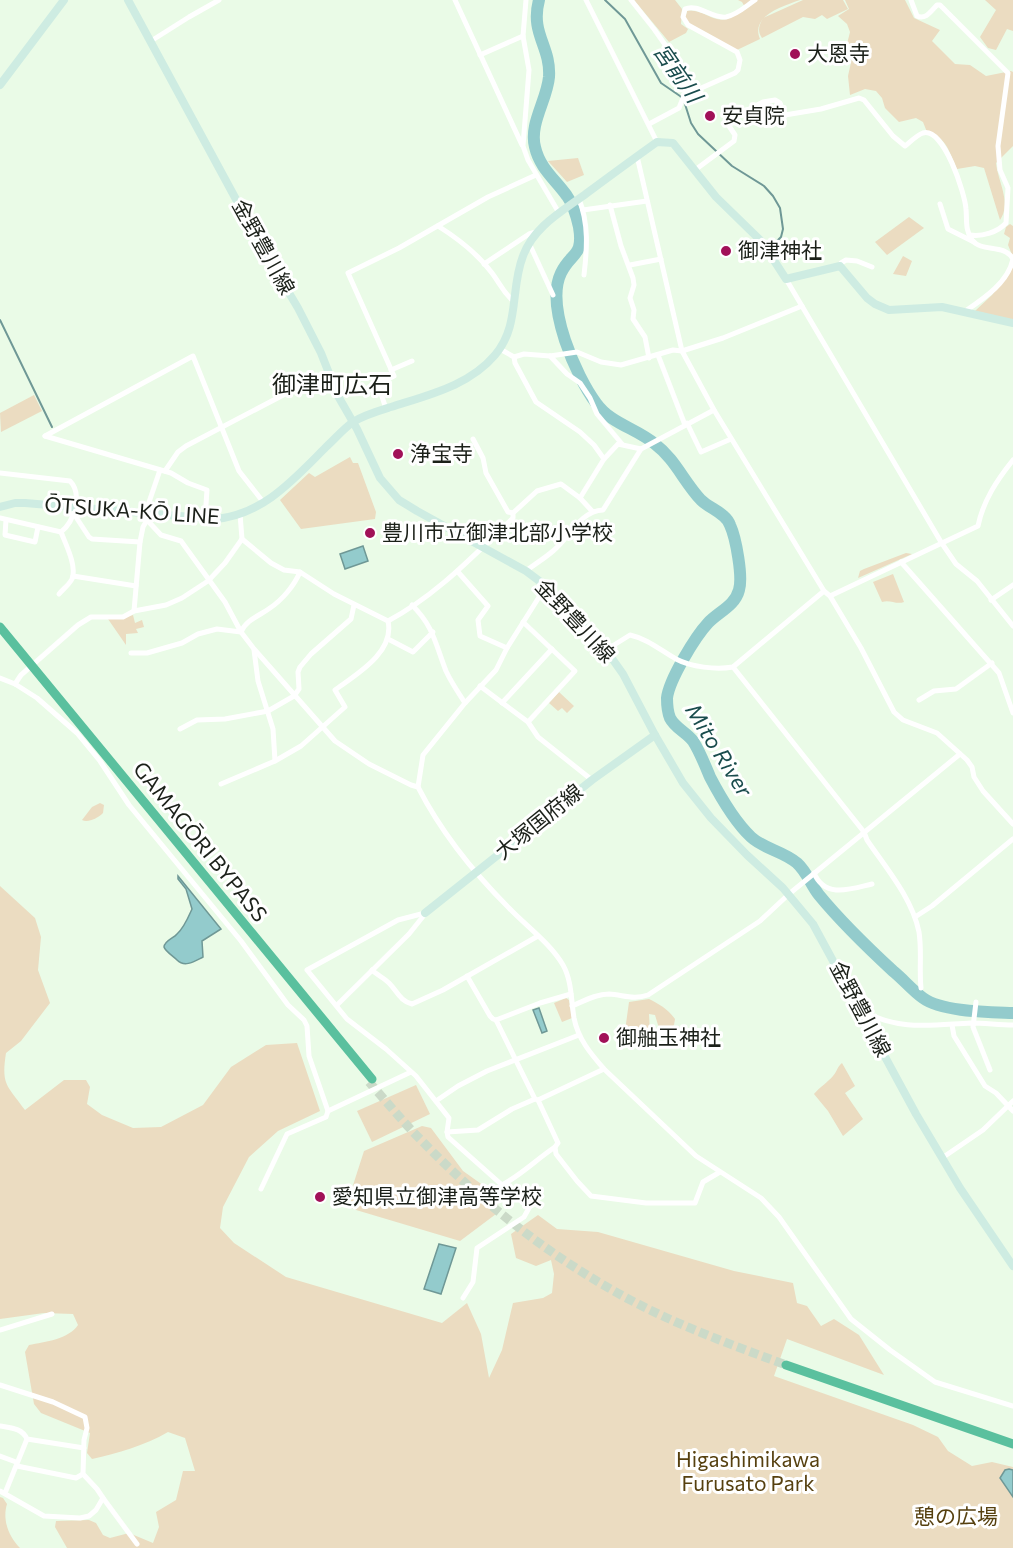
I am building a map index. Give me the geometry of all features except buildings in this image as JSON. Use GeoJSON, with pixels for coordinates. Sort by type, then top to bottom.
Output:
{"type":"FeatureCollection","features":[{"type":"Feature","properties":{"kind":"highway","name":"GAMAGŌRI BYPASS"},"geometry":{"type":"LineString","coordinates":[[0,627],[89,739],[371,1081]]}},
{"type":"Feature","properties":{"kind":"highway"},"geometry":{"type":"LineString","coordinates":[[0,632],[89,739]]}},
{"type":"Feature","properties":{"kind":"highway"},"geometry":{"type":"LineString","coordinates":[[787,1364],[1013,1442]]}},
{"type":"Feature","properties":{"kind":"main road"},"geometry":{"type":"LineString","coordinates":[[0,85],[64,0]]}},
{"type":"Feature","properties":{"kind":"main road","name":"金野豊川線"},"geometry":{"type":"LineString","coordinates":[[128,0],[298,308],[338,396],[380,478],[392,493],[417,511],[526,571],[546,585],[606,650],[622,674],[683,783],[711,818],[789,894],[813,924],[942,1158],[1013,1266]]}},
{"type":"Feature","properties":{"kind":"main road"},"geometry":{"type":"LineString","coordinates":[[657,142],[673,143],[716,197],[762,242],[786,279],[840,266],[867,298],[882,308],[897,311],[942,307],[1013,323]]}},
{"type":"Feature","properties":{"kind":"main road","name":"ŌTSUKA-KŌ LINE"},"geometry":{"type":"LineString","coordinates":[[0,507],[25,503],[75,511],[147,517],[223,519],[264,503],[291,482],[352,423],[470,378],[483,368],[500,349],[508,333],[520,266],[529,243],[559,213],[657,142]]}},
{"type":"Feature","properties":{"kind":"main road","name":"大塚国府線"},"geometry":{"type":"LineString","coordinates":[[425,913],[592,780],[655,735]]}},
{"type":"Feature","properties":{"kind":"street"},"geometry":{"type":"LineString","coordinates":[[151,41],[219,0]]}},
{"type":"Feature","properties":{"kind":"street"},"geometry":{"type":"LineString","coordinates":[[455,0],[536,175],[559,213]]}},
{"type":"Feature","properties":{"kind":"street"},"geometry":{"type":"LineString","coordinates":[[523,146],[529,70],[523,36],[526,0]]}},
{"type":"Feature","properties":{"kind":"street"},"geometry":{"type":"LineString","coordinates":[[586,0],[657,142]]}},
{"type":"Feature","properties":{"kind":"street"},"geometry":{"type":"LineString","coordinates":[[630,0],[697,90]]}},
{"type":"Feature","properties":{"kind":"street"},"geometry":{"type":"LineString","coordinates":[[649,124],[679,108],[683,98],[738,70],[740,60],[737,52],[688,25],[683,17],[685,9],[692,7],[715,16],[726,17],[755,0]]}},
{"type":"Feature","properties":{"kind":"street"},"geometry":{"type":"LineString","coordinates":[[911,0],[920,18],[926,17],[937,5],[940,5],[1008,73],[998,147],[1000,170],[1008,188],[1006,223],[998,230],[970,236]]}},
{"type":"Feature","properties":{"kind":"street"},"geometry":{"type":"LineString","coordinates":[[480,55],[523,36]]}},
{"type":"Feature","properties":{"kind":"street"},"geometry":{"type":"LineString","coordinates":[[695,170],[734,141],[735,135],[728,120],[763,102],[775,100],[780,103],[785,115],[822,109],[859,98],[864,100],[904,146],[926,132],[935,136],[948,152],[966,209],[967,229],[975,243]]}},
{"type":"Feature","properties":{"kind":"street"},"geometry":{"type":"LineString","coordinates":[[638,156],[646,201],[682,351],[714,410],[824,591],[831,596],[894,712],[903,720],[937,734],[960,754],[972,767],[974,777],[983,791],[1013,824]]}},
{"type":"Feature","properties":{"kind":"street"},"geometry":{"type":"LineString","coordinates":[[386,409],[378,384],[394,376],[348,273],[488,197],[536,175]]}},
{"type":"Feature","properties":{"kind":"street"},"geometry":{"type":"LineString","coordinates":[[583,210],[646,201]]}},
{"type":"Feature","properties":{"kind":"street"},"geometry":{"type":"LineString","coordinates":[[574,202],[583,210],[586,221],[587,252],[584,275]]}},
{"type":"Feature","properties":{"kind":"street"},"geometry":{"type":"LineString","coordinates":[[940,204],[948,229],[975,243],[1004,251],[1013,259],[1009,270],[989,295],[964,312]]}},
{"type":"Feature","properties":{"kind":"street"},"geometry":{"type":"LineString","coordinates":[[610,205],[621,246],[630,265],[634,285],[630,298],[634,310],[633,319],[645,337],[649,358]]}},
{"type":"Feature","properties":{"kind":"street"},"geometry":{"type":"LineString","coordinates":[[438,226],[454,236],[484,264],[493,273],[502,291],[515,303]]}},
{"type":"Feature","properties":{"kind":"street"},"geometry":{"type":"LineString","coordinates":[[484,264],[529,234],[539,231]]}},
{"type":"Feature","properties":{"kind":"street"},"geometry":{"type":"LineString","coordinates":[[529,243],[553,295]]}},
{"type":"Feature","properties":{"kind":"street"},"geometry":{"type":"LineString","coordinates":[[630,265],[661,258]]}},
{"type":"Feature","properties":{"kind":"street"},"geometry":{"type":"LineString","coordinates":[[840,266],[848,260],[872,267]]}},
{"type":"Feature","properties":{"kind":"street"},"geometry":{"type":"LineString","coordinates":[[786,279],[941,542],[956,564],[972,576],[1010,620],[1013,627]]}},
{"type":"Feature","properties":{"kind":"street"},"geometry":{"type":"LineString","coordinates":[[500,349],[514,357],[524,354],[550,356],[578,352],[601,362],[616,365],[673,350],[682,351],[723,338],[802,306]]}},
{"type":"Feature","properties":{"kind":"street"},"geometry":{"type":"LineString","coordinates":[[658,355],[686,424],[701,452],[731,439]]}},
{"type":"Feature","properties":{"kind":"street"},"geometry":{"type":"LineString","coordinates":[[205,519],[207,490],[163,471],[45,436],[193,356],[239,471],[264,503]]}},
{"type":"Feature","properties":{"kind":"street"},"geometry":{"type":"LineString","coordinates":[[550,356],[567,374],[580,383],[597,414],[622,444]]}},
{"type":"Feature","properties":{"kind":"street"},"geometry":{"type":"LineString","coordinates":[[514,357],[536,402],[580,432],[594,445],[604,459]]}},
{"type":"Feature","properties":{"kind":"street"},"geometry":{"type":"LineString","coordinates":[[391,370],[412,361]]}},
{"type":"Feature","properties":{"kind":"street"},"geometry":{"type":"LineString","coordinates":[[134,611],[143,527],[163,471],[178,452],[328,371]]}},
{"type":"Feature","properties":{"kind":"street"},"geometry":{"type":"LineString","coordinates":[[526,571],[550,554],[592,511],[603,510],[641,448],[714,410]]}},
{"type":"Feature","properties":{"kind":"street"},"geometry":{"type":"LineString","coordinates":[[473,439],[483,458],[486,473],[507,512],[513,513]]}},
{"type":"Feature","properties":{"kind":"street"},"geometry":{"type":"LineString","coordinates":[[580,498],[604,459],[618,444],[641,448]]}},
{"type":"Feature","properties":{"kind":"street"},"geometry":{"type":"LineString","coordinates":[[831,596],[978,526],[979,515],[987,503],[990,490],[1013,460]]}},
{"type":"Feature","properties":{"kind":"street"},"geometry":{"type":"LineString","coordinates":[[0,473],[70,481],[75,486],[75,511],[65,530],[61,532],[3,519],[5,535],[34,542],[38,527]]}},
{"type":"Feature","properties":{"kind":"street"},"geometry":{"type":"LineString","coordinates":[[388,621],[423,600],[458,572],[513,518],[513,513],[537,491],[561,484],[580,498],[592,511]]}},
{"type":"Feature","properties":{"kind":"street"},"geometry":{"type":"LineString","coordinates":[[75,511],[92,539],[140,542]]}},
{"type":"Feature","properties":{"kind":"street"},"geometry":{"type":"LineString","coordinates":[[15,684],[21,675],[78,625],[91,617],[123,617],[134,611],[166,605],[182,598],[208,581],[225,563],[242,539],[240,514]]}},
{"type":"Feature","properties":{"kind":"street"},"geometry":{"type":"LineString","coordinates":[[147,517],[164,537],[181,541],[225,602],[241,632],[254,649],[335,741],[355,756],[418,787]]}},
{"type":"Feature","properties":{"kind":"street"},"geometry":{"type":"LineString","coordinates":[[59,594],[70,583],[73,576],[72,563],[61,532]]}},
{"type":"Feature","properties":{"kind":"street"},"geometry":{"type":"LineString","coordinates":[[242,539],[271,563],[284,570],[300,572],[354,605],[388,621]]}},
{"type":"Feature","properties":{"kind":"street"},"geometry":{"type":"LineString","coordinates":[[901,562],[992,663],[1002,677],[1013,712]]}},
{"type":"Feature","properties":{"kind":"street"},"geometry":{"type":"LineString","coordinates":[[241,632],[244,625],[272,607],[286,594],[297,581],[300,572]]}},
{"type":"Feature","properties":{"kind":"street"},"geometry":{"type":"LineString","coordinates":[[458,572],[488,606],[478,620],[480,636],[507,648]]}},
{"type":"Feature","properties":{"kind":"street"},"geometry":{"type":"LineString","coordinates":[[73,576],[136,586]]}},
{"type":"Feature","properties":{"kind":"street"},"geometry":{"type":"LineString","coordinates":[[546,585],[496,670],[465,703],[423,755],[418,787],[442,828],[476,873],[538,936],[563,966],[570,982],[572,1006],[579,1035],[590,1054],[604,1069],[696,1156],[761,1198],[779,1217],[851,1319],[864,1330],[935,1382],[1013,1406]]}},
{"type":"Feature","properties":{"kind":"street"},"geometry":{"type":"LineString","coordinates":[[991,600],[1013,585]]}},
{"type":"Feature","properties":{"kind":"street"},"geometry":{"type":"LineString","coordinates":[[606,650],[630,635],[642,637],[685,663],[722,669],[733,667],[824,591]]}},
{"type":"Feature","properties":{"kind":"street"},"geometry":{"type":"LineString","coordinates":[[180,729],[197,720],[225,719],[268,711],[294,696],[299,688],[300,667],[311,654],[351,619],[354,605]]}},
{"type":"Feature","properties":{"kind":"street"},"geometry":{"type":"LineString","coordinates":[[412,605],[425,618],[433,632],[446,671],[465,703]]}},
{"type":"Feature","properties":{"kind":"street"},"geometry":{"type":"LineString","coordinates":[[222,784],[275,761],[301,746],[345,706],[335,690],[366,667],[388,639],[390,630],[388,621]]}},
{"type":"Feature","properties":{"kind":"street"},"geometry":{"type":"LineString","coordinates":[[523,622],[575,671],[528,722]]}},
{"type":"Feature","properties":{"kind":"street"},"geometry":{"type":"LineString","coordinates":[[131,654],[147,653],[182,643],[198,634],[217,628],[241,632]]}},
{"type":"Feature","properties":{"kind":"street"},"geometry":{"type":"LineString","coordinates":[[388,639],[413,652],[433,632]]}},
{"type":"Feature","properties":{"kind":"street"},"geometry":{"type":"LineString","coordinates":[[254,649],[258,681],[273,729],[275,761]]}},
{"type":"Feature","properties":{"kind":"street"},"geometry":{"type":"LineString","coordinates":[[502,703],[552,649]]}},
{"type":"Feature","properties":{"kind":"street"},"geometry":{"type":"LineString","coordinates":[[919,700],[933,691],[956,689],[992,663]]}},
{"type":"Feature","properties":{"kind":"street"},"geometry":{"type":"LineString","coordinates":[[733,667],[864,832],[867,840],[898,884],[915,917],[921,950],[921,988]]}},
{"type":"Feature","properties":{"kind":"street"},"geometry":{"type":"LineString","coordinates":[[0,678],[15,684],[37,698],[77,733],[129,805],[241,941],[288,1005],[304,1020],[309,1056],[328,1111],[326,1117],[287,1134],[261,1189]]}},
{"type":"Feature","properties":{"kind":"street"},"geometry":{"type":"LineString","coordinates":[[480,686],[528,722],[538,737],[592,780]]}},
{"type":"Feature","properties":{"kind":"street"},"geometry":{"type":"LineString","coordinates":[[572,1006],[602,995],[639,998],[648,995],[760,921],[789,894],[960,754]]}},
{"type":"Feature","properties":{"kind":"street"},"geometry":{"type":"LineString","coordinates":[[915,917],[932,906],[1013,839]]}},
{"type":"Feature","properties":{"kind":"street"},"geometry":{"type":"LineString","coordinates":[[812,875],[821,885],[838,891],[872,884]]}},
{"type":"Feature","properties":{"kind":"street"},"geometry":{"type":"LineString","coordinates":[[336,1005],[409,934],[425,913]]}},
{"type":"Feature","properties":{"kind":"street"},"geometry":{"type":"LineString","coordinates":[[425,913],[398,920],[307,970],[347,1019],[411,1072],[436,1101],[449,1118],[448,1137],[502,1185],[526,1202],[529,1208],[524,1217],[477,1248],[473,1282],[463,1298]]}},
{"type":"Feature","properties":{"kind":"street"},"geometry":{"type":"LineString","coordinates":[[372,970],[387,981],[402,1000],[412,1004],[443,990],[538,936]]}},
{"type":"Feature","properties":{"kind":"street"},"geometry":{"type":"LineString","coordinates":[[468,976],[490,1016],[496,1020],[558,1143],[516,1178],[502,1185]]}},
{"type":"Feature","properties":{"kind":"street"},"geometry":{"type":"LineString","coordinates":[[496,1020],[571,994]]}},
{"type":"Feature","properties":{"kind":"street"},"geometry":{"type":"LineString","coordinates":[[976,1002],[973,1023],[977,1041],[990,1070]]}},
{"type":"Feature","properties":{"kind":"street"},"geometry":{"type":"LineString","coordinates":[[860,1010],[899,1025],[973,1023],[1013,1025]]}},
{"type":"Feature","properties":{"kind":"street"},"geometry":{"type":"LineString","coordinates":[[952,1025],[954,1036],[985,1086],[1013,1111]]}},
{"type":"Feature","properties":{"kind":"street"},"geometry":{"type":"LineString","coordinates":[[436,1101],[458,1086],[499,1066],[579,1035]]}},
{"type":"Feature","properties":{"kind":"street"},"geometry":{"type":"LineString","coordinates":[[447,1132],[478,1130],[512,1108],[536,1100],[604,1069]]}},
{"type":"Feature","properties":{"kind":"street"},"geometry":{"type":"LineString","coordinates":[[328,1111],[411,1072]]}},
{"type":"Feature","properties":{"kind":"street"},"geometry":{"type":"LineString","coordinates":[[942,1158],[983,1130],[1013,1101]]}},
{"type":"Feature","properties":{"kind":"street"},"geometry":{"type":"LineString","coordinates":[[555,1147],[556,1154],[591,1196],[646,1203],[695,1203],[703,1182],[720,1172]]}},
{"type":"Feature","properties":{"kind":"street"},"geometry":{"type":"LineString","coordinates":[[0,1330],[52,1314]]}},
{"type":"Feature","properties":{"kind":"street"},"geometry":{"type":"LineString","coordinates":[[0,1385],[69,1408],[85,1417],[87,1428],[83,1474],[137,1544]]}},
{"type":"Feature","properties":{"kind":"street"},"geometry":{"type":"LineString","coordinates":[[0,1426],[19,1429],[27,1439],[84,1448]]}},
{"type":"Feature","properties":{"kind":"street"},"geometry":{"type":"LineString","coordinates":[[27,1439],[2,1492],[44,1516],[89,1515],[96,1510],[103,1498]]}},
{"type":"Feature","properties":{"kind":"street"},"geometry":{"type":"LineString","coordinates":[[0,1456],[17,1464],[76,1478],[83,1474]]}},
{"type":"Feature","properties":{"kind":"green space"},"geometry":{"type":"Polygon","coordinates":[[[634,0],[675,0],[682,9],[681,24],[688,29],[686,33],[669,42],[634,0]]]}},
{"type":"Feature","properties":{"kind":"green space"},"geometry":{"type":"Polygon","coordinates":[[[738,0],[800,0],[770,13],[760,24],[758,31],[760,39],[737,50],[690,24],[685,18],[687,11],[692,11],[717,19],[727,19],[746,9],[738,0]]]}},
{"type":"Feature","properties":{"kind":"green space"},"geometry":{"type":"Polygon","coordinates":[[[803,0],[843,0],[848,9],[827,19],[822,15],[815,19],[803,17],[762,38],[759,28],[763,18],[803,0]]]}},
{"type":"Feature","properties":{"kind":"green space"},"geometry":{"type":"Polygon","coordinates":[[[845,0],[905,0],[914,18],[940,30],[932,41],[955,64],[970,65],[986,76],[1013,72],[1013,146],[996,163],[1005,200],[1000,220],[984,168],[975,166],[957,169],[943,141],[927,132],[923,122],[916,118],[899,122],[885,108],[882,98],[876,91],[865,89],[850,95],[848,76],[852,58],[847,44],[850,32],[847,24],[838,16],[849,9],[845,0]]]}},
{"type":"Feature","properties":{"kind":"green space"},"geometry":{"type":"Polygon","coordinates":[[[985,0],[1013,0],[1013,31],[1007,29],[996,50],[988,48],[980,37],[996,10],[985,0]]]}},
{"type":"Feature","properties":{"kind":"green space"},"geometry":{"type":"Polygon","coordinates":[[[578,158],[584,175],[567,182],[548,161],[578,158]]]}},
{"type":"Feature","properties":{"kind":"green space"},"geometry":{"type":"Polygon","coordinates":[[[909,217],[924,228],[887,255],[875,242],[909,217]]]}},
{"type":"Feature","properties":{"kind":"green space"},"geometry":{"type":"Polygon","coordinates":[[[1010,224],[1013,226],[1013,257],[1008,245],[1010,238],[1004,234],[1006,227],[1010,224]]]}},
{"type":"Feature","properties":{"kind":"green space"},"geometry":{"type":"Polygon","coordinates":[[[903,256],[912,261],[906,276],[893,274],[903,256]]]}},
{"type":"Feature","properties":{"kind":"green space"},"geometry":{"type":"Polygon","coordinates":[[[1013,266],[1013,320],[975,311],[992,295],[1013,266]]]}},
{"type":"Feature","properties":{"kind":"green space"},"geometry":{"type":"Polygon","coordinates":[[[34,395],[42,411],[1,432],[0,413],[34,395]]]}},
{"type":"Feature","properties":{"kind":"green space"},"geometry":{"type":"Polygon","coordinates":[[[350,457],[353,463],[358,463],[376,512],[375,519],[301,529],[280,500],[309,473],[315,477],[350,457]]]}},
{"type":"Feature","properties":{"kind":"green space"},"geometry":{"type":"Polygon","coordinates":[[[906,553],[912,554],[858,578],[860,571],[906,553]]]}},
{"type":"Feature","properties":{"kind":"green space"},"geometry":{"type":"Polygon","coordinates":[[[893,574],[904,602],[882,602],[873,582],[893,574]]]}},
{"type":"Feature","properties":{"kind":"green space"},"geometry":{"type":"Polygon","coordinates":[[[133,615],[135,623],[142,620],[144,627],[136,629],[138,633],[126,634],[126,645],[108,619],[120,619],[133,615]]]}},
{"type":"Feature","properties":{"kind":"green space"},"geometry":{"type":"Polygon","coordinates":[[[559,692],[574,706],[567,713],[562,708],[558,711],[549,703],[559,692]]]}},
{"type":"Feature","properties":{"kind":"green space"},"geometry":{"type":"Polygon","coordinates":[[[100,803],[104,805],[103,813],[93,820],[82,820],[92,807],[100,803]]]}},
{"type":"Feature","properties":{"kind":"green space"},"geometry":{"type":"Polygon","coordinates":[[[0,886],[35,918],[41,937],[38,970],[50,1003],[21,1041],[6,1053],[5,1079],[25,1110],[64,1080],[86,1080],[90,1087],[87,1104],[102,1115],[133,1128],[161,1127],[203,1105],[231,1067],[266,1045],[297,1043],[320,1111],[278,1131],[249,1157],[223,1207],[220,1228],[234,1243],[286,1277],[442,1323],[467,1303],[481,1334],[489,1378],[502,1350],[513,1303],[543,1298],[552,1293],[554,1274],[551,1260],[536,1266],[516,1258],[511,1234],[538,1215],[557,1229],[598,1232],[734,1271],[793,1283],[797,1303],[807,1306],[821,1326],[834,1319],[859,1335],[884,1375],[787,1339],[774,1376],[913,1425],[938,1437],[948,1451],[972,1466],[992,1462],[1013,1467],[1013,1548],[67,1548],[55,1527],[56,1521],[89,1520],[96,1523],[103,1535],[110,1538],[129,1533],[153,1543],[159,1527],[156,1512],[176,1500],[183,1471],[195,1471],[185,1438],[168,1432],[131,1448],[92,1459],[87,1453],[90,1433],[41,1413],[34,1404],[25,1352],[29,1345],[69,1334],[78,1325],[73,1314],[44,1313],[0,1319],[0,886]]]}},
{"type":"Feature","properties":{"kind":"green space"},"geometry":{"type":"Polygon","coordinates":[[[566,998],[569,1000],[572,1018],[562,1022],[554,1003],[566,998]]]}},
{"type":"Feature","properties":{"kind":"green space"},"geometry":{"type":"Polygon","coordinates":[[[649,999],[669,1012],[675,1019],[674,1025],[666,1033],[658,1025],[655,1015],[649,1014],[650,1032],[625,1031],[629,1002],[649,999]]]}},
{"type":"Feature","properties":{"kind":"green space"},"geometry":{"type":"Polygon","coordinates":[[[842,1063],[855,1086],[845,1093],[863,1119],[843,1136],[828,1111],[814,1094],[833,1076],[842,1063]]]}},
{"type":"Feature","properties":{"kind":"green space"},"geometry":{"type":"Polygon","coordinates":[[[416,1085],[430,1114],[372,1142],[357,1111],[416,1085]]]}},
{"type":"Feature","properties":{"kind":"green space"},"geometry":{"type":"Polygon","coordinates":[[[422,1126],[431,1128],[463,1171],[494,1193],[500,1211],[460,1241],[346,1207],[364,1151],[422,1126]]]}},
{"type":"Feature","properties":{"kind":"green space"},"geometry":{"type":"Polygon","coordinates":[[[0,1497],[7,1504],[5,1516],[8,1528],[20,1548],[0,1548],[0,1497]]]}},
{"type":"Feature","properties":{"kind":"water"},"geometry":{"type":"Polygon","coordinates":[[[363,546],[368,561],[345,569],[340,554],[363,546]]]}},
{"type":"Feature","properties":{"kind":"water"},"geometry":{"type":"Polygon","coordinates":[[[178,876],[221,929],[202,941],[203,957],[187,964],[180,962],[164,947],[182,929],[192,909],[186,889],[178,876]]]}},
{"type":"Feature","properties":{"kind":"water"},"geometry":{"type":"Polygon","coordinates":[[[539,1008],[547,1031],[542,1033],[533,1010],[539,1008]]]}},
{"type":"Feature","properties":{"kind":"water"},"geometry":{"type":"Polygon","coordinates":[[[439,1244],[456,1248],[441,1294],[424,1289],[439,1244]]]}},
{"type":"Feature","properties":{"kind":"water"},"geometry":{"type":"Polygon","coordinates":[[[1005,1470],[1013,1470],[1013,1497],[1000,1478],[1005,1470]]]}},
{"type":"Feature","properties":{"kind":"waterway","name":"Mito River"},"geometry":{"type":"LineString","coordinates":[[539,0],[537,22],[549,66],[549,77],[534,130],[535,147],[544,168],[571,203],[580,237],[578,249],[561,273],[557,287],[557,303],[565,340],[580,376],[596,403],[616,421],[648,439],[662,450],[701,500],[728,521],[737,548],[740,576],[737,596],[730,605],[708,623],[683,659],[672,681],[667,698],[670,718],[693,741],[719,793],[733,817],[745,831],[756,841],[797,863],[804,870],[819,895],[837,915],[915,992],[931,1003],[953,1009],[1013,1013]]}},
{"type":"Feature","properties":{"kind":"waterway","name":"宮前川"},"geometry":{"type":"LineString","coordinates":[[605,0],[625,19],[661,83],[684,101],[691,123],[698,134],[732,166],[764,186],[773,196],[780,208],[783,229],[781,237],[775,243]]}},
{"type":"Feature","properties":{"kind":"waterway"},"geometry":{"type":"LineString","coordinates":[[0,320],[52,427]]}},
{"type":"Feature","properties":{"kind":"tunnel"},"geometry":{"type":"LineString","coordinates":[[369,1082],[414,1133],[465,1183],[512,1223],[562,1259],[655,1313],[786,1365]]}},
{"type":"Feature","properties":{"kind":"place","name":"大恩寺"},"geometry":{"type":"Point","coordinates":[795,54]}},
{"type":"Feature","properties":{"kind":"place","name":"安貞院"},"geometry":{"type":"Point","coordinates":[710,116]}},
{"type":"Feature","properties":{"kind":"place","name":"御津神社"},"geometry":{"type":"Point","coordinates":[726,251]}},
{"type":"Feature","properties":{"kind":"place","name":"浄宝寺"},"geometry":{"type":"Point","coordinates":[398,454]}},
{"type":"Feature","properties":{"kind":"place","name":"豊川市立御津北部小学校"},"geometry":{"type":"Point","coordinates":[370,533]}},
{"type":"Feature","properties":{"kind":"place","name":"御舳玉神社"},"geometry":{"type":"Point","coordinates":[604,1038]}},
{"type":"Feature","properties":{"kind":"place","name":"愛知県立御津高等学校"},"geometry":{"type":"Point","coordinates":[320,1197]}},
{"type":"Feature","properties":{"kind":"district","name":"御津町広石"},"geometry":{"type":"Point","coordinates":[332,385]}},
{"type":"Feature","properties":{"kind":"park label","name":"Higashimikawa Furusato Park"},"geometry":{"type":"Point","coordinates":[748,1472]}},
{"type":"Feature","properties":{"kind":"park label","name":"憩の広場"},"geometry":{"type":"Point","coordinates":[956,1517]}}]}
